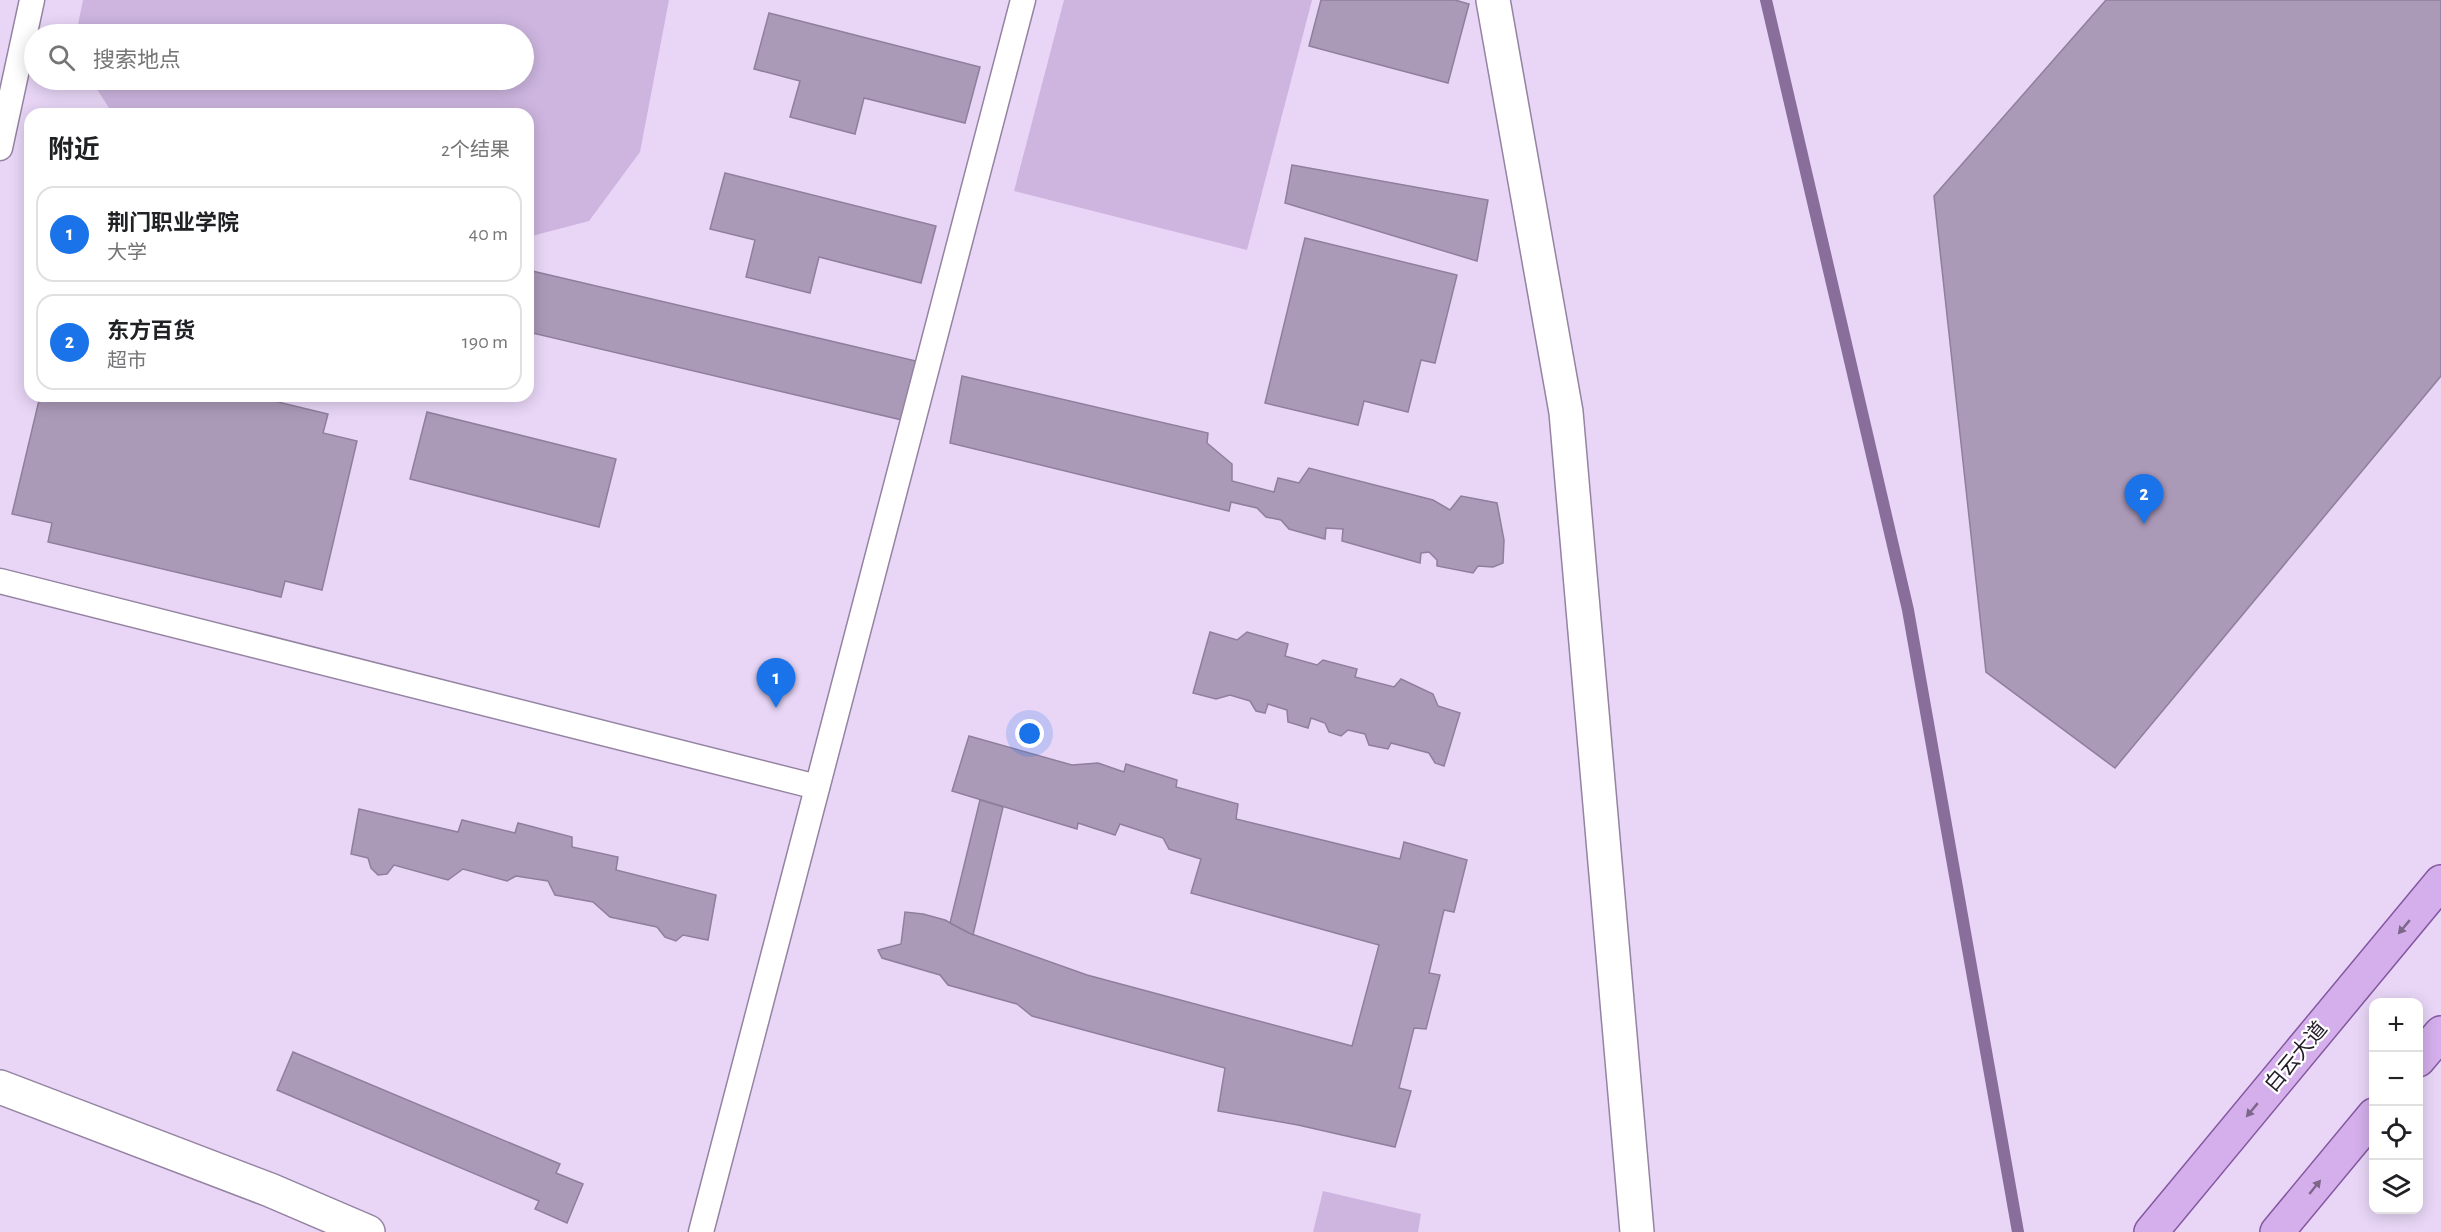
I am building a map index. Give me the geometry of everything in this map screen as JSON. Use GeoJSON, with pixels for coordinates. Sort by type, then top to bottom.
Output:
{"type":"FeatureCollection","features":[{"type":"Feature","properties":{"kind":"main road","name":"白云大道"},"geometry":{"type":"LineString","coordinates":[[2151,1232],[2441,882]]}},
{"type":"Feature","properties":{"kind":"main road"},"geometry":{"type":"LineString","coordinates":[[2423,1054],[2441,1033]]}},
{"type":"Feature","properties":{"kind":"main road"},"geometry":{"type":"LineString","coordinates":[[2277,1232],[2369,1120]]}},
{"type":"Feature","properties":{"kind":"street"},"geometry":{"type":"LineString","coordinates":[[1493,0],[1566,412],[1637,1232]]}},
{"type":"Feature","properties":{"kind":"street"},"geometry":{"type":"LineString","coordinates":[[0,1087],[270,1190],[368,1232]]}},
{"type":"Feature","properties":{"kind":"lane"},"geometry":{"type":"LineString","coordinates":[[27,24],[32,0]]}},
{"type":"Feature","properties":{"kind":"lane"},"geometry":{"type":"LineString","coordinates":[[701,1232],[1023,0]]}},
{"type":"Feature","properties":{"kind":"lane"},"geometry":{"type":"LineString","coordinates":[[0,148],[24,37]]}},
{"type":"Feature","properties":{"kind":"lane"},"geometry":{"type":"LineString","coordinates":[[0,581],[817,787]]}},
{"type":"Feature","properties":{"kind":"shaded area"},"geometry":{"type":"Polygon","coordinates":[[[83,0],[669,0],[640,152],[589,221],[534,235],[534,108],[109,108],[97,90],[534,90],[534,24],[78,24],[83,0]]]}},
{"type":"Feature","properties":{"kind":"shaded area"},"geometry":{"type":"Polygon","coordinates":[[[1064,0],[1312,0],[1247,250],[1014,191],[1064,0]]]}},
{"type":"Feature","properties":{"kind":"shaded area"},"geometry":{"type":"Polygon","coordinates":[[[1323,1191],[1421,1214],[1418,1232],[1313,1232],[1323,1191]]]}},
{"type":"Feature","properties":{"kind":"building"},"geometry":{"type":"Polygon","coordinates":[[[1321,0],[1455,0],[1469,4],[1448,83],[1309,46],[1321,0]]]}},
{"type":"Feature","properties":{"kind":"building"},"geometry":{"type":"Polygon","coordinates":[[[2106,0],[2441,0],[2441,376],[2115,768],[1986,672],[1934,196],[2106,0]]]}},
{"type":"Feature","properties":{"kind":"building"},"geometry":{"type":"Polygon","coordinates":[[[769,13],[980,67],[965,123],[864,98],[855,134],[790,117],[800,81],[754,69],[769,13]]]}},
{"type":"Feature","properties":{"kind":"building"},"geometry":{"type":"Polygon","coordinates":[[[1292,165],[1488,200],[1477,261],[1285,203],[1292,165]]]}},
{"type":"Feature","properties":{"kind":"building"},"geometry":{"type":"Polygon","coordinates":[[[725,173],[936,226],[921,283],[819,257],[810,293],[746,277],[755,240],[710,229],[725,173]]]}},
{"type":"Feature","properties":{"kind":"building"},"geometry":{"type":"Polygon","coordinates":[[[1305,238],[1457,275],[1435,363],[1421,360],[1408,412],[1364,401],[1358,425],[1265,403],[1305,238]]]}},
{"type":"Feature","properties":{"kind":"building"},"geometry":{"type":"Polygon","coordinates":[[[534,271],[916,361],[902,420],[534,333],[534,271]]]}},
{"type":"Feature","properties":{"kind":"building"},"geometry":{"type":"Polygon","coordinates":[[[962,376],[1208,433],[1207,443],[1232,464],[1232,481],[1274,492],[1278,478],[1299,483],[1309,468],[1433,500],[1450,510],[1461,496],[1497,503],[1504,540],[1503,563],[1493,567],[1478,566],[1473,573],[1437,566],[1437,560],[1429,552],[1421,553],[1420,563],[1342,541],[1343,529],[1326,528],[1325,539],[1289,529],[1281,520],[1266,517],[1257,508],[1231,502],[1229,511],[950,443],[962,376]]]}},
{"type":"Feature","properties":{"kind":"building"},"geometry":{"type":"Polygon","coordinates":[[[39,402],[278,402],[328,414],[323,433],[357,441],[322,590],[285,581],[281,597],[48,542],[52,523],[12,514],[39,402]]]}},
{"type":"Feature","properties":{"kind":"building"},"geometry":{"type":"Polygon","coordinates":[[[427,412],[616,459],[599,527],[410,479],[427,412]]]}},
{"type":"Feature","properties":{"kind":"building"},"geometry":{"type":"Polygon","coordinates":[[[1210,632],[1237,640],[1247,632],[1288,644],[1285,656],[1317,665],[1323,660],[1357,669],[1355,677],[1394,687],[1401,679],[1433,694],[1438,706],[1460,713],[1444,766],[1435,763],[1429,753],[1391,743],[1388,749],[1369,745],[1365,734],[1348,730],[1341,736],[1329,732],[1325,723],[1311,718],[1308,728],[1288,722],[1287,710],[1268,704],[1265,713],[1256,711],[1250,701],[1230,695],[1216,699],[1193,693],[1210,632]]]}},
{"type":"Feature","properties":{"kind":"building"},"geometry":{"type":"Polygon","coordinates":[[[969,736],[1072,765],[1098,763],[1124,772],[1126,764],[1177,780],[1176,787],[1238,804],[1236,819],[1400,859],[1404,842],[1467,860],[1454,912],[1444,910],[1429,973],[1440,975],[1426,1029],[1414,1028],[1399,1088],[1411,1091],[1395,1147],[1298,1125],[1218,1111],[1225,1068],[1032,1016],[1017,1004],[948,985],[940,975],[882,958],[878,950],[901,944],[905,912],[923,914],[945,920],[969,933],[1087,975],[1352,1046],[1379,945],[1191,893],[1201,859],[1169,849],[1163,838],[1120,824],[1115,835],[1078,823],[1077,829],[952,791],[969,736]]]}},
{"type":"Feature","properties":{"kind":"building"},"geometry":{"type":"Polygon","coordinates":[[[980,800],[1003,807],[973,935],[950,923],[980,800]]]}},
{"type":"Feature","properties":{"kind":"building"},"geometry":{"type":"Polygon","coordinates":[[[359,809],[458,832],[462,820],[515,833],[518,823],[572,837],[572,847],[618,857],[616,870],[716,895],[708,940],[683,935],[676,941],[665,937],[657,927],[610,917],[593,902],[555,895],[548,881],[516,876],[507,881],[463,869],[448,880],[394,865],[387,874],[378,875],[371,868],[368,858],[351,854],[359,809]]]}},
{"type":"Feature","properties":{"kind":"building"},"geometry":{"type":"Polygon","coordinates":[[[293,1052],[560,1164],[556,1173],[583,1184],[567,1223],[535,1209],[539,1201],[277,1090],[293,1052]]]}},
{"type":"Feature","properties":{"kind":"waterway"},"geometry":{"type":"LineString","coordinates":[[1766,0],[1908,610],[2018,1232]]}},
{"type":"Feature","properties":{"kind":"place","name":"东方百货"},"geometry":{"type":"Point","coordinates":[2144,524]}},
{"type":"Feature","properties":{"kind":"place","name":"荆门职业学院"},"geometry":{"type":"Point","coordinates":[776,708]}}]}
